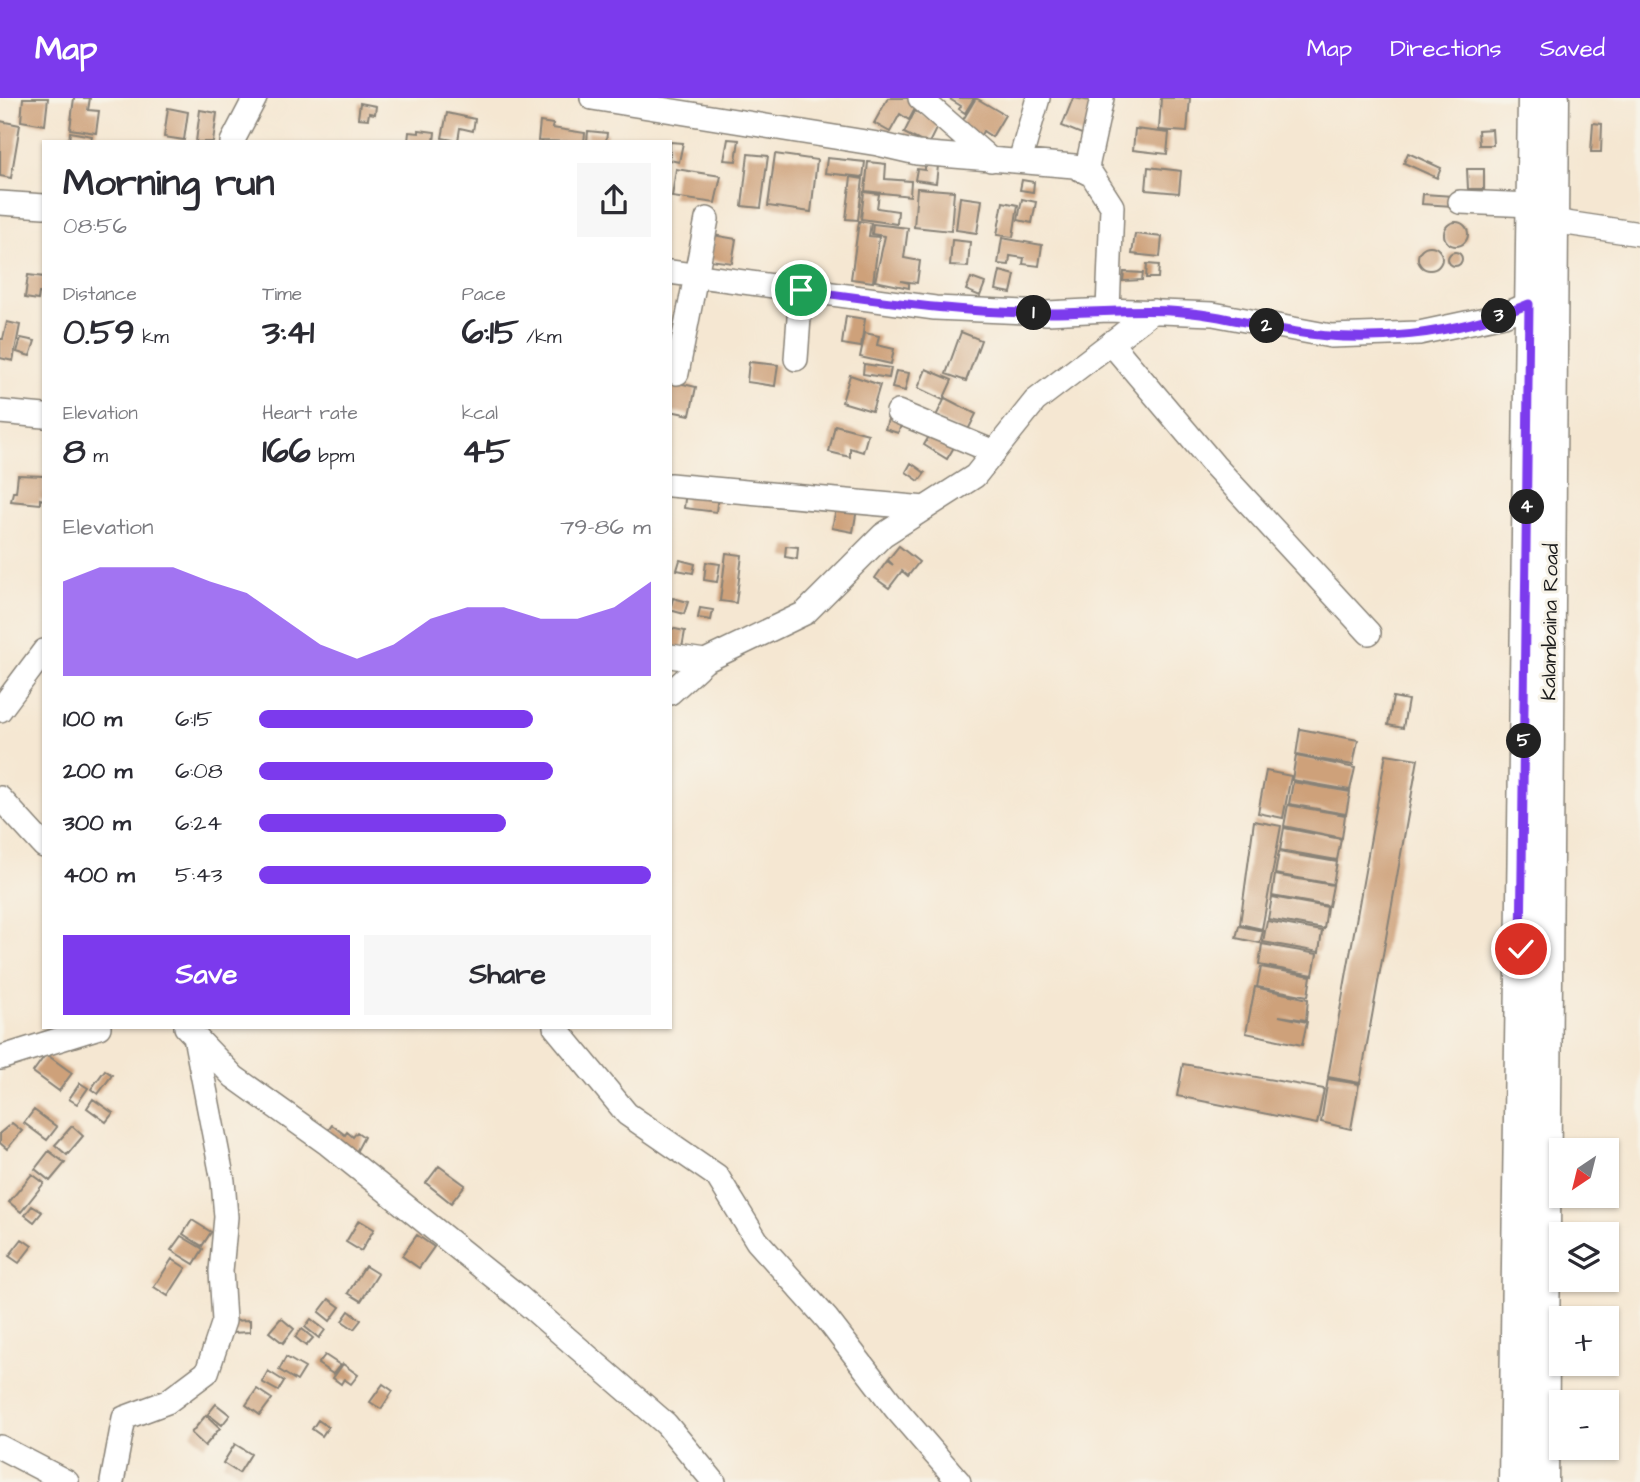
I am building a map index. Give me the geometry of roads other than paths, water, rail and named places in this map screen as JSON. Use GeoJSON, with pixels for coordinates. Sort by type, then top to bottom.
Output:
{"type":"FeatureCollection","features":[{"type":"Feature","properties":{"kind":"main road"},"geometry":{"type":"LineString","coordinates":[[1514,1482],[1529,304],[1539,215],[1533,98]]}},
{"type":"Feature","properties":{"kind":"main road","name":"Kalambaina Road"},"geometry":{"type":"LineString","coordinates":[[1543,1482],[1539,215],[1554,98]]}},
{"type":"Feature","properties":{"kind":"street"},"geometry":{"type":"LineString","coordinates":[[233,140],[255,98]]}},
{"type":"Feature","properties":{"kind":"street"},"geometry":{"type":"LineString","coordinates":[[592,98],[878,144],[916,153],[1074,166],[1092,175],[1112,206],[1108,310]]}},
{"type":"Feature","properties":{"kind":"street"},"geometry":{"type":"LineString","coordinates":[[920,98],[990,160]]}},
{"type":"Feature","properties":{"kind":"street"},"geometry":{"type":"LineString","coordinates":[[1020,160],[1038,98]]}},
{"type":"Feature","properties":{"kind":"street"},"geometry":{"type":"LineString","coordinates":[[1086,172],[1102,98]]}},
{"type":"Feature","properties":{"kind":"street"},"geometry":{"type":"LineString","coordinates":[[0,202],[42,206]]}},
{"type":"Feature","properties":{"kind":"street"},"geometry":{"type":"LineString","coordinates":[[1460,202],[1640,234]]}},
{"type":"Feature","properties":{"kind":"street"},"geometry":{"type":"LineString","coordinates":[[677,373],[707,219]]}},
{"type":"Feature","properties":{"kind":"street"},"geometry":{"type":"LineString","coordinates":[[672,272],[935,308],[1047,313],[1108,310],[1213,314],[1331,336],[1375,337],[1457,326],[1504,315],[1529,304]]}},
{"type":"Feature","properties":{"kind":"street"},"geometry":{"type":"LineString","coordinates":[[796,359],[801,290]]}},
{"type":"Feature","properties":{"kind":"street"},"geometry":{"type":"LineString","coordinates":[[672,691],[705,661],[805,612],[883,535],[975,476],[1035,401],[1153,311]]}},
{"type":"Feature","properties":{"kind":"street"},"geometry":{"type":"LineString","coordinates":[[1111,343],[1214,465],[1369,633]]}},
{"type":"Feature","properties":{"kind":"street"},"geometry":{"type":"LineString","coordinates":[[0,412],[42,416]]}},
{"type":"Feature","properties":{"kind":"street"},"geometry":{"type":"LineString","coordinates":[[898,412],[994,452]]}},
{"type":"Feature","properties":{"kind":"street"},"geometry":{"type":"LineString","coordinates":[[672,485],[925,508]]}},
{"type":"Feature","properties":{"kind":"street"},"geometry":{"type":"LineString","coordinates":[[0,710],[42,654]]}},
{"type":"Feature","properties":{"kind":"street"},"geometry":{"type":"LineString","coordinates":[[672,656],[705,661]]}},
{"type":"Feature","properties":{"kind":"street"},"geometry":{"type":"LineString","coordinates":[[0,798],[42,844]]}},
{"type":"Feature","properties":{"kind":"street"},"geometry":{"type":"LineString","coordinates":[[0,1058],[93,1029]]}},
{"type":"Feature","properties":{"kind":"street"},"geometry":{"type":"LineString","coordinates":[[557,1029],[627,1114],[717,1176],[757,1241],[827,1319],[895,1409],[959,1482]]}},
{"type":"Feature","properties":{"kind":"street"},"geometry":{"type":"LineString","coordinates":[[112,1482],[124,1418],[167,1402],[206,1372],[224,1321],[222,1270],[225,1205],[217,1141],[190,1032]]}},
{"type":"Feature","properties":{"kind":"street"},"geometry":{"type":"LineString","coordinates":[[190,1032],[234,1077],[328,1144],[530,1306],[666,1424],[714,1482]]}},
{"type":"Feature","properties":{"kind":"street"},"geometry":{"type":"LineString","coordinates":[[0,1447],[67,1482]]}}]}
